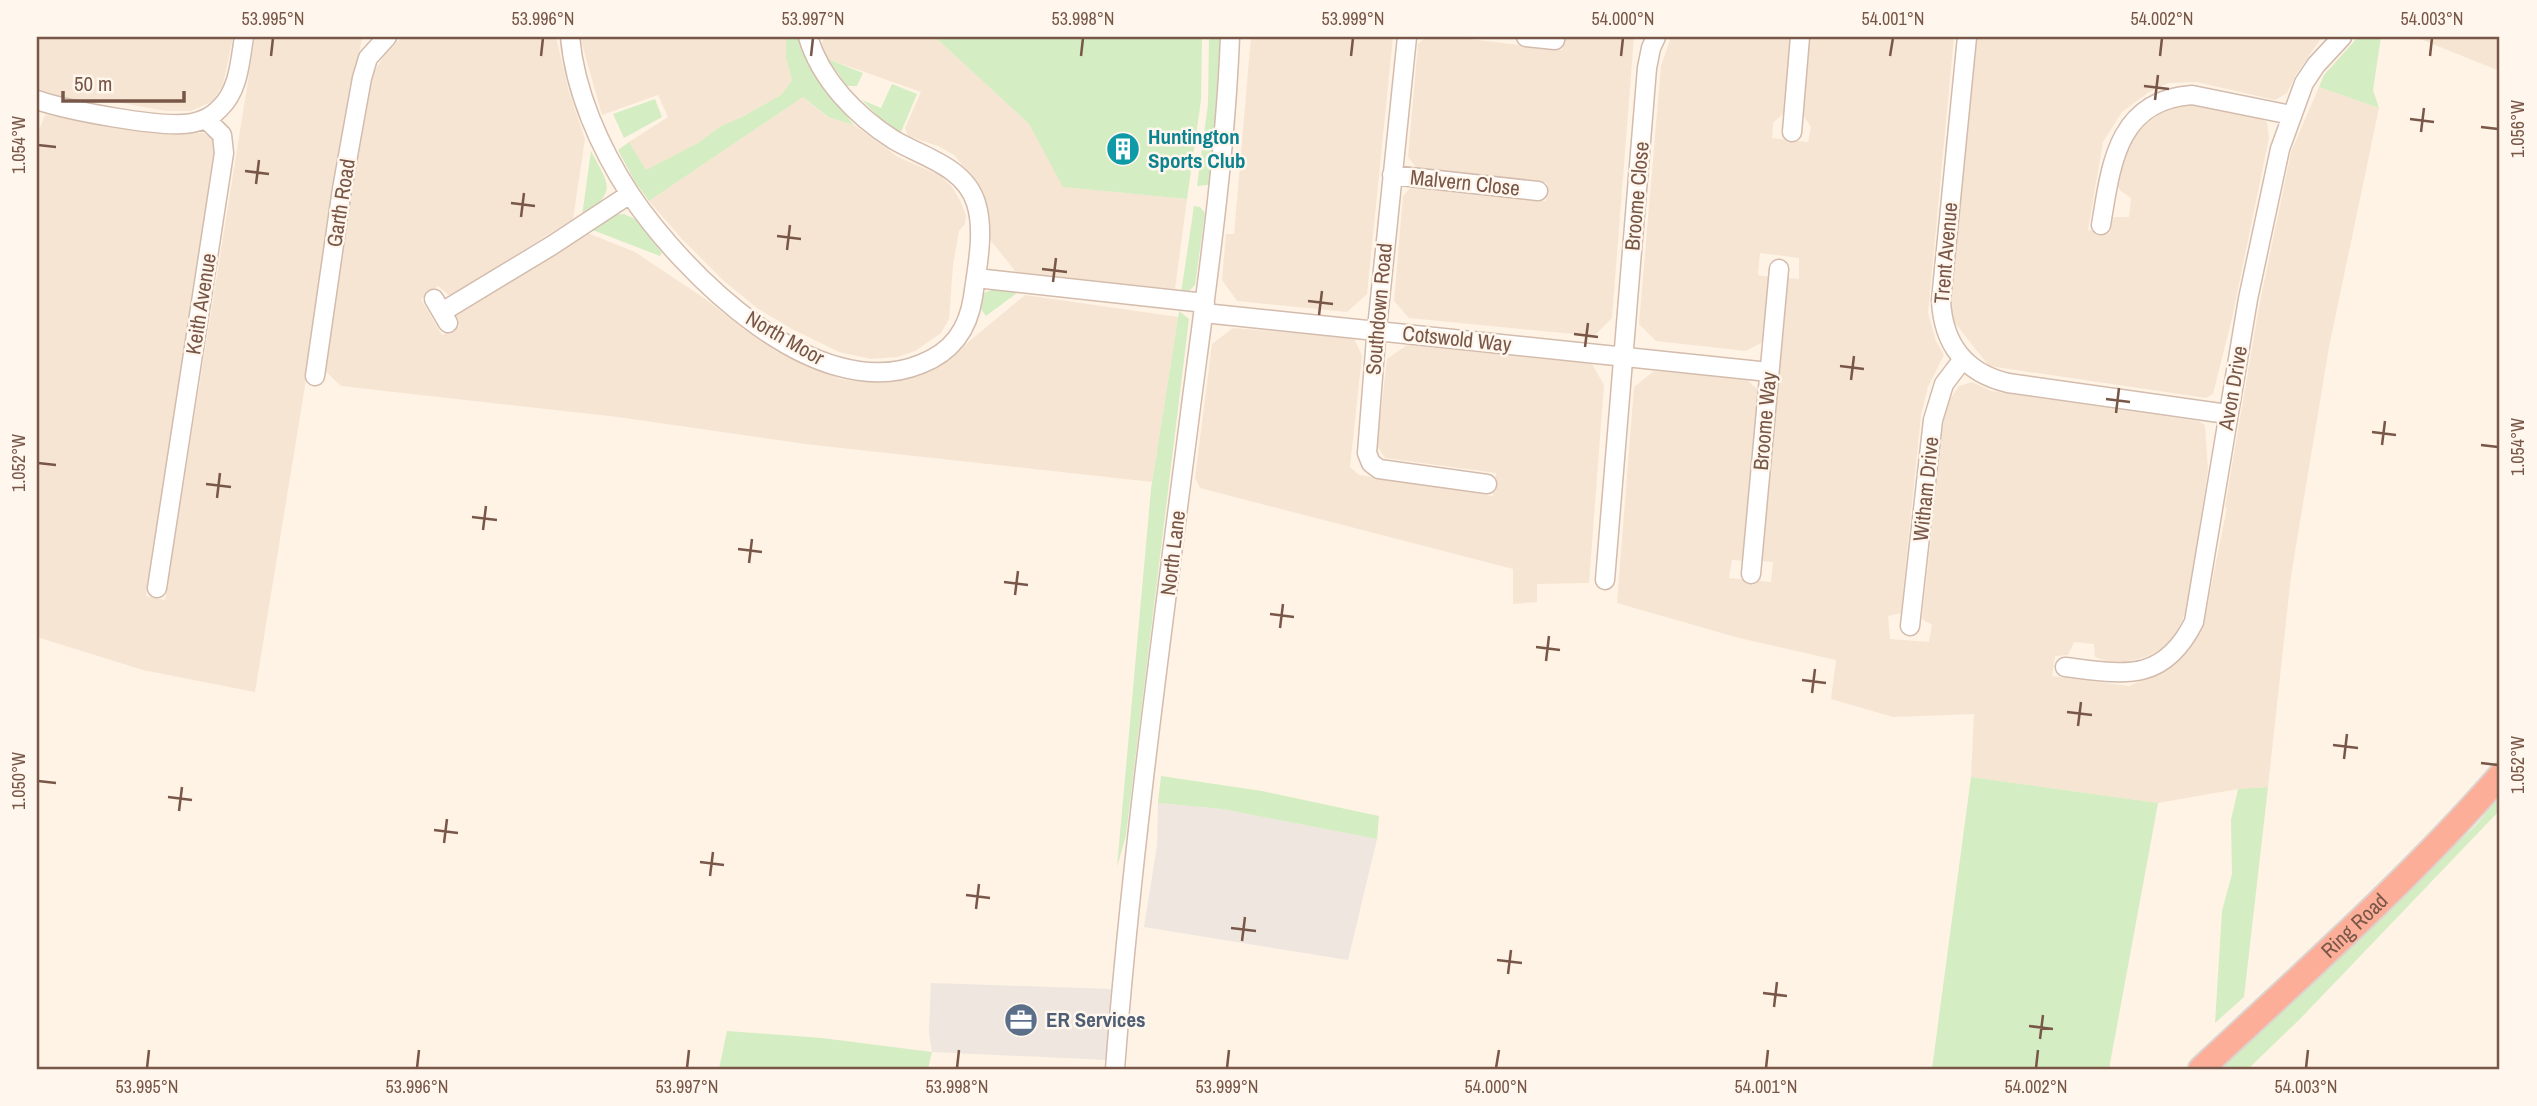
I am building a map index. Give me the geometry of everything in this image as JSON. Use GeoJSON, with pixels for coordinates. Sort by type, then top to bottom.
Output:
{"type":"FeatureCollection","features":[{"type":"Feature","properties":{"kind":"highway","name":"Ring Road"},"geometry":{"type":"LineString","coordinates":[[2201,1069],[2380,902],[2434,849],[2500,776]]}},
{"type":"Feature","properties":{"kind":"street"},"geometry":{"type":"LineString","coordinates":[[37,103],[178,125],[206,118],[221,107],[231,93],[244,37]]}},
{"type":"Feature","properties":{"kind":"street","name":"Garth Road"},"geometry":{"type":"LineString","coordinates":[[314,376],[362,78],[368,58],[387,37]]}},
{"type":"Feature","properties":{"kind":"street","name":"North Moor"},"geometry":{"type":"LineString","coordinates":[[570,37],[576,71],[592,122],[606,152],[630,194],[670,245],[712,288],[744,315],[795,348],[821,361],[868,373],[891,373],[913,368],[943,353],[964,330],[971,311],[976,278],[979,220],[976,202],[969,187],[957,175],[939,162],[895,140],[874,126],[849,103],[822,71],[808,37]]}},
{"type":"Feature","properties":{"kind":"street","name":"North Lane"},"geometry":{"type":"LineString","coordinates":[[1115,1069],[1145,768],[1205,308],[1226,109],[1230,37]]}},
{"type":"Feature","properties":{"kind":"street","name":"Southdown Road"},"geometry":{"type":"LineString","coordinates":[[1407,37],[1367,453],[1371,463],[1379,469],[1486,484]]}},
{"type":"Feature","properties":{"kind":"street"},"geometry":{"type":"LineString","coordinates":[[1527,37],[1555,40]]}},
{"type":"Feature","properties":{"kind":"street","name":"Broome Close"},"geometry":{"type":"LineString","coordinates":[[1605,580],[1647,68],[1656,37]]}},
{"type":"Feature","properties":{"kind":"street"},"geometry":{"type":"LineString","coordinates":[[1792,132],[1800,37]]}},
{"type":"Feature","properties":{"kind":"street","name":"Trent Avenue"},"geometry":{"type":"LineString","coordinates":[[1967,37],[1941,300],[1942,320],[1950,341],[1977,372],[1991,379],[2227,414]]}},
{"type":"Feature","properties":{"kind":"street","name":"Avon Drive"},"geometry":{"type":"LineString","coordinates":[[2076,664],[2122,674],[2138,672],[2165,659],[2187,636],[2198,607],[2227,414],[2272,185],[2291,115],[2304,83],[2316,65],[2342,37]]}},
{"type":"Feature","properties":{"kind":"street"},"geometry":{"type":"LineString","coordinates":[[2101,225],[2112,207],[2113,159],[2120,140],[2130,124],[2144,111],[2176,96],[2192,95],[2291,115]]}},
{"type":"Feature","properties":{"kind":"street","name":"Keith Avenue"},"geometry":{"type":"LineString","coordinates":[[157,588],[224,153],[222,135],[206,118]]}},
{"type":"Feature","properties":{"kind":"street","name":"Malvern Close"},"geometry":{"type":"LineString","coordinates":[[1392,175],[1538,191]]}},
{"type":"Feature","properties":{"kind":"street"},"geometry":{"type":"LineString","coordinates":[[441,312],[551,246],[630,194]]}},
{"type":"Feature","properties":{"kind":"street","name":"Broome Way"},"geometry":{"type":"LineString","coordinates":[[1751,574],[1780,270]]}},
{"type":"Feature","properties":{"kind":"street"},"geometry":{"type":"LineString","coordinates":[[976,278],[1205,308]]}},
{"type":"Feature","properties":{"kind":"street","name":"Cotswold Way"},"geometry":{"type":"LineString","coordinates":[[1205,308],[1377,331],[1623,356]]}},
{"type":"Feature","properties":{"kind":"street"},"geometry":{"type":"LineString","coordinates":[[1623,356],[1769,372]]}},
{"type":"Feature","properties":{"kind":"street","name":"Witham Drive"},"geometry":{"type":"LineString","coordinates":[[1910,626],[1933,420],[1944,384],[1963,359]]}},
{"type":"Feature","properties":{"kind":"shaded area"},"geometry":{"type":"Polygon","coordinates":[[[37,37],[233,37],[223,85],[213,101],[191,111],[166,111],[111,101],[78,101],[37,89],[37,37]]]}},
{"type":"Feature","properties":{"kind":"shaded area"},"geometry":{"type":"Polygon","coordinates":[[[255,37],[362,37],[255,692],[143,670],[37,637],[37,135],[45,115],[149,129],[203,133],[216,141],[146,596],[165,600],[255,37]]]}},
{"type":"Feature","properties":{"kind":"shaded area"},"geometry":{"type":"Polygon","coordinates":[[[402,37],[556,37],[569,92],[585,139],[573,219],[450,296],[438,286],[421,299],[442,335],[460,326],[453,314],[585,232],[635,252],[776,351],[840,379],[893,382],[920,376],[954,354],[1025,295],[1178,317],[1152,482],[805,444],[618,417],[341,386],[321,367],[343,233],[373,73],[402,37]]]}},
{"type":"Feature","properties":{"kind":"shaded area"},"geometry":{"type":"Polygon","coordinates":[[[580,37],[786,37],[786,58],[792,80],[781,95],[721,126],[698,143],[646,171],[629,142],[668,117],[658,95],[602,115],[580,37]]]}},
{"type":"Feature","properties":{"kind":"shaded area"},"geometry":{"type":"Polygon","coordinates":[[[825,37],[935,37],[1029,124],[1064,187],[1187,199],[1175,289],[1016,272],[991,241],[983,194],[973,178],[954,155],[938,146],[908,136],[905,128],[921,92],[828,59],[820,46],[825,37]]]}},
{"type":"Feature","properties":{"kind":"shaded area"},"geometry":{"type":"Polygon","coordinates":[[[1251,37],[1393,37],[1367,294],[1347,312],[1237,301],[1222,280],[1226,234],[1234,234],[1251,37]]]}},
{"type":"Feature","properties":{"kind":"shaded area"},"geometry":{"type":"Polygon","coordinates":[[[1426,37],[1452,37],[1562,50],[1564,37],[1634,37],[1612,318],[1594,336],[1409,318],[1394,301],[1403,196],[1411,187],[1546,201],[1547,183],[1417,168],[1408,157],[1418,44],[1426,37]]]}},
{"type":"Feature","properties":{"kind":"shaded area"},"geometry":{"type":"Polygon","coordinates":[[[1671,37],[1790,37],[1785,112],[1773,123],[1772,138],[1808,142],[1811,127],[1803,115],[1809,37],[1954,37],[1928,313],[1936,341],[1944,355],[1928,387],[1921,415],[1901,613],[1888,616],[1890,639],[1929,642],[1932,625],[1922,619],[1944,418],[1950,399],[1959,386],[1972,382],[1991,391],[2198,421],[2205,425],[2208,470],[2187,608],[2179,628],[2167,646],[2148,656],[2127,662],[2105,661],[2095,657],[2094,644],[2074,642],[2068,655],[2055,656],[2052,676],[2129,686],[2166,670],[2189,650],[2203,627],[2227,508],[2225,507],[2258,312],[2291,152],[2319,87],[2379,108],[2329,347],[2291,576],[2268,787],[2238,789],[2158,803],[1971,777],[1974,714],[1893,717],[1831,699],[1836,660],[1739,638],[1617,603],[1634,387],[1654,371],[1746,379],[1758,390],[1744,561],[1732,560],[1729,578],[1771,582],[1773,562],[1762,561],[1787,278],[1799,279],[1799,258],[1760,253],[1758,275],[1770,277],[1763,342],[1746,351],[1656,341],[1639,324],[1661,66],[1671,37]]]}},
{"type":"Feature","properties":{"kind":"shaded area"},"geometry":{"type":"Polygon","coordinates":[[[1975,37],[2322,37],[2295,76],[2287,93],[2275,100],[2196,82],[2169,83],[2149,92],[2122,112],[2103,142],[2088,230],[2110,233],[2113,217],[2129,217],[2131,198],[2117,185],[2124,151],[2146,118],[2163,108],[2192,103],[2267,122],[2269,138],[2232,318],[2213,394],[2206,398],[1989,366],[1951,318],[1950,304],[1975,37]]]}},
{"type":"Feature","properties":{"kind":"shaded area"},"geometry":{"type":"Polygon","coordinates":[[[2415,37],[2500,37],[2500,71],[2415,37]]]}},
{"type":"Feature","properties":{"kind":"shaded area"},"geometry":{"type":"Polygon","coordinates":[[[803,97],[827,117],[854,125],[898,157],[941,176],[961,202],[966,216],[965,224],[959,231],[953,265],[949,319],[941,333],[915,351],[898,357],[871,359],[839,352],[792,329],[757,308],[724,281],[649,201],[803,97]]]}},
{"type":"Feature","properties":{"kind":"shaded area"},"geometry":{"type":"Polygon","coordinates":[[[1233,328],[1354,338],[1362,356],[1350,467],[1359,475],[1493,496],[1496,473],[1385,458],[1377,445],[1387,359],[1407,345],[1592,364],[1604,385],[1589,583],[1537,584],[1537,602],[1513,604],[1513,569],[1200,488],[1195,478],[1212,344],[1233,328]]]}},
{"type":"Feature","properties":{"kind":"shaded area"},"geometry":{"type":"Polygon","coordinates":[[[1158,803],[1222,809],[1377,839],[1348,960],[1144,927],[1157,846],[1158,803]]]}},
{"type":"Feature","properties":{"kind":"shaded area"},"geometry":{"type":"Polygon","coordinates":[[[931,983],[1111,989],[1109,1060],[932,1052],[929,1032],[931,983]]]}},
{"type":"Feature","properties":{"kind":"green space"},"geometry":{"type":"Polygon","coordinates":[[[786,37],[800,37],[815,72],[854,125],[828,117],[803,97],[649,201],[618,150],[629,142],[646,170],[781,95],[792,80],[786,58],[786,37]]]}},
{"type":"Feature","properties":{"kind":"green space"},"geometry":{"type":"Polygon","coordinates":[[[935,37],[1202,37],[1201,100],[1187,199],[1063,187],[1029,124],[935,37]]]}},
{"type":"Feature","properties":{"kind":"green space"},"geometry":{"type":"Polygon","coordinates":[[[1209,37],[1220,37],[1211,180],[1208,185],[1197,186],[1208,104],[1209,37]]]}},
{"type":"Feature","properties":{"kind":"green space"},"geometry":{"type":"Polygon","coordinates":[[[2358,37],[2381,37],[2373,90],[2379,108],[2319,87],[2324,75],[2358,37]]]}},
{"type":"Feature","properties":{"kind":"green space"},"geometry":{"type":"Polygon","coordinates":[[[828,59],[863,73],[857,86],[847,86],[828,59]]]}},
{"type":"Feature","properties":{"kind":"green space"},"geometry":{"type":"Polygon","coordinates":[[[892,84],[917,94],[901,132],[882,120],[862,100],[881,108],[892,84]]]}},
{"type":"Feature","properties":{"kind":"green space"},"geometry":{"type":"Polygon","coordinates":[[[655,99],[662,117],[624,138],[613,114],[655,99]]]}},
{"type":"Feature","properties":{"kind":"green space"},"geometry":{"type":"Polygon","coordinates":[[[591,151],[607,187],[601,200],[582,216],[591,151]]]}},
{"type":"Feature","properties":{"kind":"green space"},"geometry":{"type":"Polygon","coordinates":[[[1194,206],[1200,207],[1205,213],[1195,285],[1189,291],[1181,293],[1194,206]]]}},
{"type":"Feature","properties":{"kind":"green space"},"geometry":{"type":"Polygon","coordinates":[[[624,214],[635,219],[662,253],[660,256],[590,229],[612,215],[624,214]]]}},
{"type":"Feature","properties":{"kind":"green space"},"geometry":{"type":"Polygon","coordinates":[[[994,289],[1021,290],[986,316],[977,303],[984,293],[994,289]]]}},
{"type":"Feature","properties":{"kind":"green space"},"geometry":{"type":"Polygon","coordinates":[[[1179,311],[1189,319],[1126,835],[1117,867],[1151,489],[1179,311]]]}},
{"type":"Feature","properties":{"kind":"green space"},"geometry":{"type":"Polygon","coordinates":[[[1161,776],[1262,791],[1379,816],[1377,839],[1222,809],[1158,803],[1161,776]]]}},
{"type":"Feature","properties":{"kind":"green space"},"geometry":{"type":"Polygon","coordinates":[[[1971,777],[2158,803],[2109,1069],[1932,1069],[1971,777]]]}},
{"type":"Feature","properties":{"kind":"green space"},"geometry":{"type":"Polygon","coordinates":[[[2268,787],[2244,997],[2215,1023],[2222,911],[2232,874],[2231,820],[2238,789],[2268,787]]]}},
{"type":"Feature","properties":{"kind":"green space"},"geometry":{"type":"Polygon","coordinates":[[[2500,796],[2500,810],[2299,1020],[2248,1069],[2221,1069],[2476,825],[2500,796]]]}},
{"type":"Feature","properties":{"kind":"green space"},"geometry":{"type":"Polygon","coordinates":[[[727,1031],[822,1038],[932,1052],[928,1069],[719,1069],[727,1031]]]}},
{"type":"Feature","properties":{"kind":"place","name":"Huntington Sports Club"},"geometry":{"type":"Point","coordinates":[1123,149]}},
{"type":"Feature","properties":{"kind":"place","name":"ER Services"},"geometry":{"type":"Point","coordinates":[1021,1020]}}]}
